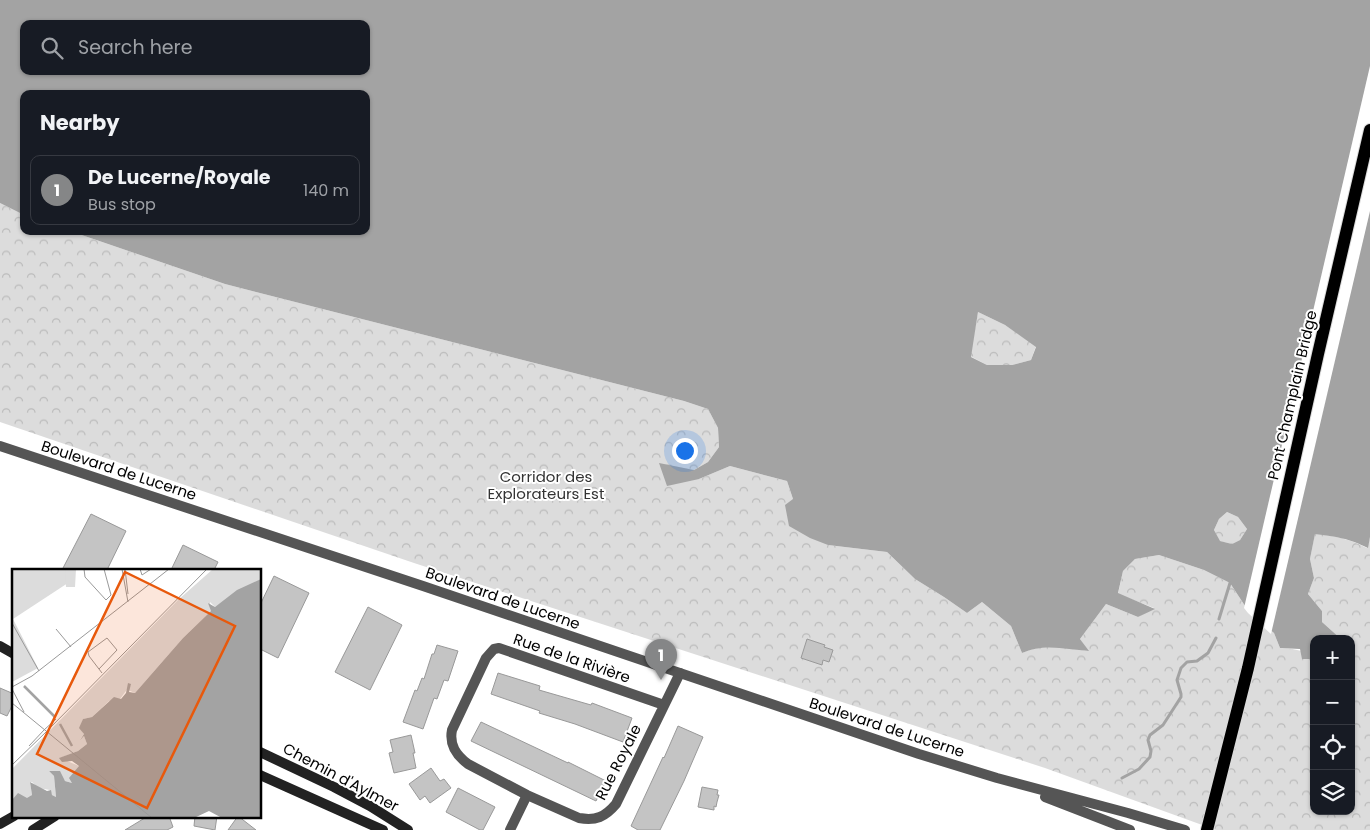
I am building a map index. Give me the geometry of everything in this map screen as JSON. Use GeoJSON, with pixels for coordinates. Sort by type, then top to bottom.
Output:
{"type":"FeatureCollection","features":[{"type":"Feature","properties":{"kind":"main road","name":"Pont Champlain Bridge"},"geometry":{"type":"LineString","coordinates":[[1207,830],[1248,668],[1370,130]]}},
{"type":"Feature","properties":{"kind":"main road"},"geometry":{"type":"LineString","coordinates":[[0,645],[12,653]]}},
{"type":"Feature","properties":{"kind":"main road","name":"Chemin d'Aylmer"},"geometry":{"type":"LineString","coordinates":[[261,752],[334,787],[370,806],[408,830]]}},
{"type":"Feature","properties":{"kind":"main road","name":"Chemin d'Aylmer"},"geometry":{"type":"LineString","coordinates":[[262,776],[383,830]]}},
{"type":"Feature","properties":{"kind":"main road"},"geometry":{"type":"LineString","coordinates":[[0,824],[12,817]]}},
{"type":"Feature","properties":{"kind":"main road"},"geometry":{"type":"LineString","coordinates":[[33,830],[52,818]]}},
{"type":"Feature","properties":{"kind":"street","name":"Boulevard de Lucerne"},"geometry":{"type":"LineString","coordinates":[[0,446],[680,673],[910,752],[1185,830]]}},
{"type":"Feature","properties":{"kind":"street","name":"Rue Royale"},"geometry":{"type":"LineString","coordinates":[[499,648],[494,649],[486,658],[452,730],[450,737],[455,752],[468,764],[527,795],[579,818],[588,820],[604,815],[616,804],[680,673]]}},
{"type":"Feature","properties":{"kind":"street","name":"Rue de la Rivière"},"geometry":{"type":"LineString","coordinates":[[499,648],[664,705]]}},
{"type":"Feature","properties":{"kind":"street","name":"Boulevard de Lucerne"},"geometry":{"type":"LineString","coordinates":[[997,778],[1130,830]]}},
{"type":"Feature","properties":{"kind":"street"},"geometry":{"type":"LineString","coordinates":[[510,830],[527,795]]}},
{"type":"Feature","properties":{"kind":"green space","name":"Corridor des Explorateurs Est"},"geometry":{"type":"Polygon","coordinates":[[[0,203],[20,213],[20,235],[82,235],[225,284],[684,401],[708,409],[718,428],[719,447],[708,462],[694,470],[684,469],[699,479],[730,466],[787,481],[793,499],[828,545],[887,552],[915,579],[967,613],[982,602],[1011,626],[1022,653],[1046,647],[1088,651],[1080,639],[1106,604],[1138,617],[1154,608],[1118,594],[1123,571],[1135,559],[1159,555],[1204,570],[1230,583],[1249,612],[1274,633],[1280,648],[1295,649],[1310,657],[1310,815],[1355,815],[1355,635],[1337,635],[1322,622],[1322,611],[1308,594],[1314,578],[1310,559],[1315,533],[1348,540],[1367,548],[1370,537],[1370,830],[1216,830],[1045,768],[414,563],[0,422],[0,203]]]}},
{"type":"Feature","properties":{"kind":"green space"},"geometry":{"type":"Polygon","coordinates":[[[978,312],[1005,325],[1036,346],[1031,360],[1012,365],[987,365],[970,356],[978,312]]]}},
{"type":"Feature","properties":{"kind":"green space"},"geometry":{"type":"Polygon","coordinates":[[[1227,512],[1238,517],[1247,529],[1240,540],[1232,544],[1219,541],[1214,530],[1219,519],[1227,512]]]}},
{"type":"Feature","properties":{"kind":"shaded area"},"geometry":{"type":"Polygon","coordinates":[[[0,0],[1370,0],[1370,537],[1368,548],[1342,538],[1315,534],[1310,559],[1314,578],[1308,594],[1322,611],[1322,622],[1337,635],[1310,635],[1310,659],[1302,659],[1300,649],[1280,648],[1274,633],[1249,612],[1230,583],[1204,570],[1159,555],[1135,559],[1123,571],[1118,593],[1155,609],[1138,617],[1106,604],[1080,639],[1089,651],[1046,647],[1022,653],[1011,626],[982,602],[967,613],[915,579],[887,552],[828,545],[810,538],[789,526],[785,505],[793,499],[787,481],[730,466],[699,479],[667,486],[659,463],[694,470],[708,462],[719,447],[718,428],[708,409],[684,401],[225,284],[82,235],[370,235],[370,90],[20,90],[20,213],[0,203],[0,0]],[[978,312],[971,357],[987,365],[1012,365],[1031,360],[1036,347],[1005,325],[978,312]],[[1227,512],[1219,519],[1214,530],[1220,541],[1232,544],[1240,540],[1247,529],[1238,517],[1227,512]]]}},
{"type":"Feature","properties":{"kind":"pier"},"geometry":{"type":"Polygon","coordinates":[[[1370,66],[1370,211],[1271,634],[1244,608],[1370,66]]]}},
{"type":"Feature","properties":{"kind":"building"},"geometry":{"type":"Polygon","coordinates":[[[91,514],[126,531],[107,569],[63,569],[91,514]]]}},
{"type":"Feature","properties":{"kind":"building"},"geometry":{"type":"Polygon","coordinates":[[[183,545],[218,562],[214,569],[171,569],[183,545]]]}},
{"type":"Feature","properties":{"kind":"building"},"geometry":{"type":"Polygon","coordinates":[[[274,576],[309,593],[278,658],[261,650],[261,603],[274,576]]]}},
{"type":"Feature","properties":{"kind":"building"},"geometry":{"type":"Polygon","coordinates":[[[368,607],[402,625],[370,690],[335,672],[368,607]]]}},
{"type":"Feature","properties":{"kind":"building"},"geometry":{"type":"Polygon","coordinates":[[[807,639],[833,650],[829,662],[823,660],[822,665],[801,658],[807,639]]]}},
{"type":"Feature","properties":{"kind":"building"},"geometry":{"type":"Polygon","coordinates":[[[437,645],[458,651],[448,681],[444,680],[437,699],[434,698],[423,729],[403,722],[415,690],[417,691],[422,678],[424,679],[437,645]]]}},
{"type":"Feature","properties":{"kind":"building"},"geometry":{"type":"Polygon","coordinates":[[[498,673],[540,686],[539,690],[591,705],[592,703],[632,718],[623,742],[491,694],[498,673]]]}},
{"type":"Feature","properties":{"kind":"building"},"geometry":{"type":"Polygon","coordinates":[[[0,688],[12,693],[12,706],[7,716],[0,713],[0,688]]]}},
{"type":"Feature","properties":{"kind":"building"},"geometry":{"type":"Polygon","coordinates":[[[481,722],[606,781],[596,801],[471,741],[481,722]]]}},
{"type":"Feature","properties":{"kind":"building"},"geometry":{"type":"Polygon","coordinates":[[[678,726],[703,737],[660,830],[638,830],[631,826],[678,726]]]}},
{"type":"Feature","properties":{"kind":"building"},"geometry":{"type":"Polygon","coordinates":[[[411,735],[416,768],[394,773],[389,753],[393,752],[390,740],[411,735]]]}},
{"type":"Feature","properties":{"kind":"building"},"geometry":{"type":"Polygon","coordinates":[[[431,768],[440,781],[444,779],[451,788],[430,803],[425,796],[420,800],[409,784],[431,768]]]}},
{"type":"Feature","properties":{"kind":"building"},"geometry":{"type":"Polygon","coordinates":[[[702,787],[718,790],[717,795],[719,795],[714,810],[698,807],[702,787]]]}},
{"type":"Feature","properties":{"kind":"building"},"geometry":{"type":"Polygon","coordinates":[[[458,788],[495,807],[483,830],[446,812],[458,788]]]}},
{"type":"Feature","properties":{"kind":"building"},"geometry":{"type":"Polygon","coordinates":[[[145,818],[170,818],[173,827],[167,830],[125,830],[145,818]]]}},
{"type":"Feature","properties":{"kind":"building"},"geometry":{"type":"Polygon","coordinates":[[[195,818],[217,818],[215,830],[194,826],[195,818]]]}},
{"type":"Feature","properties":{"kind":"building"},"geometry":{"type":"Polygon","coordinates":[[[237,818],[241,818],[256,830],[228,830],[237,818]]]}},
{"type":"Feature","properties":{"kind":"waterway"},"geometry":{"type":"LineString","coordinates":[[1219,619],[1230,583]]}},
{"type":"Feature","properties":{"kind":"waterway"},"geometry":{"type":"LineString","coordinates":[[1122,778],[1139,769],[1150,757],[1151,751],[1148,740],[1150,735],[1163,725],[1181,697],[1177,680],[1181,668],[1187,662],[1197,661],[1208,653],[1216,638]]}},
{"type":"Feature","properties":{"kind":"place","name":"De Lucerne/Royale"},"geometry":{"type":"Point","coordinates":[661,680]}}]}
